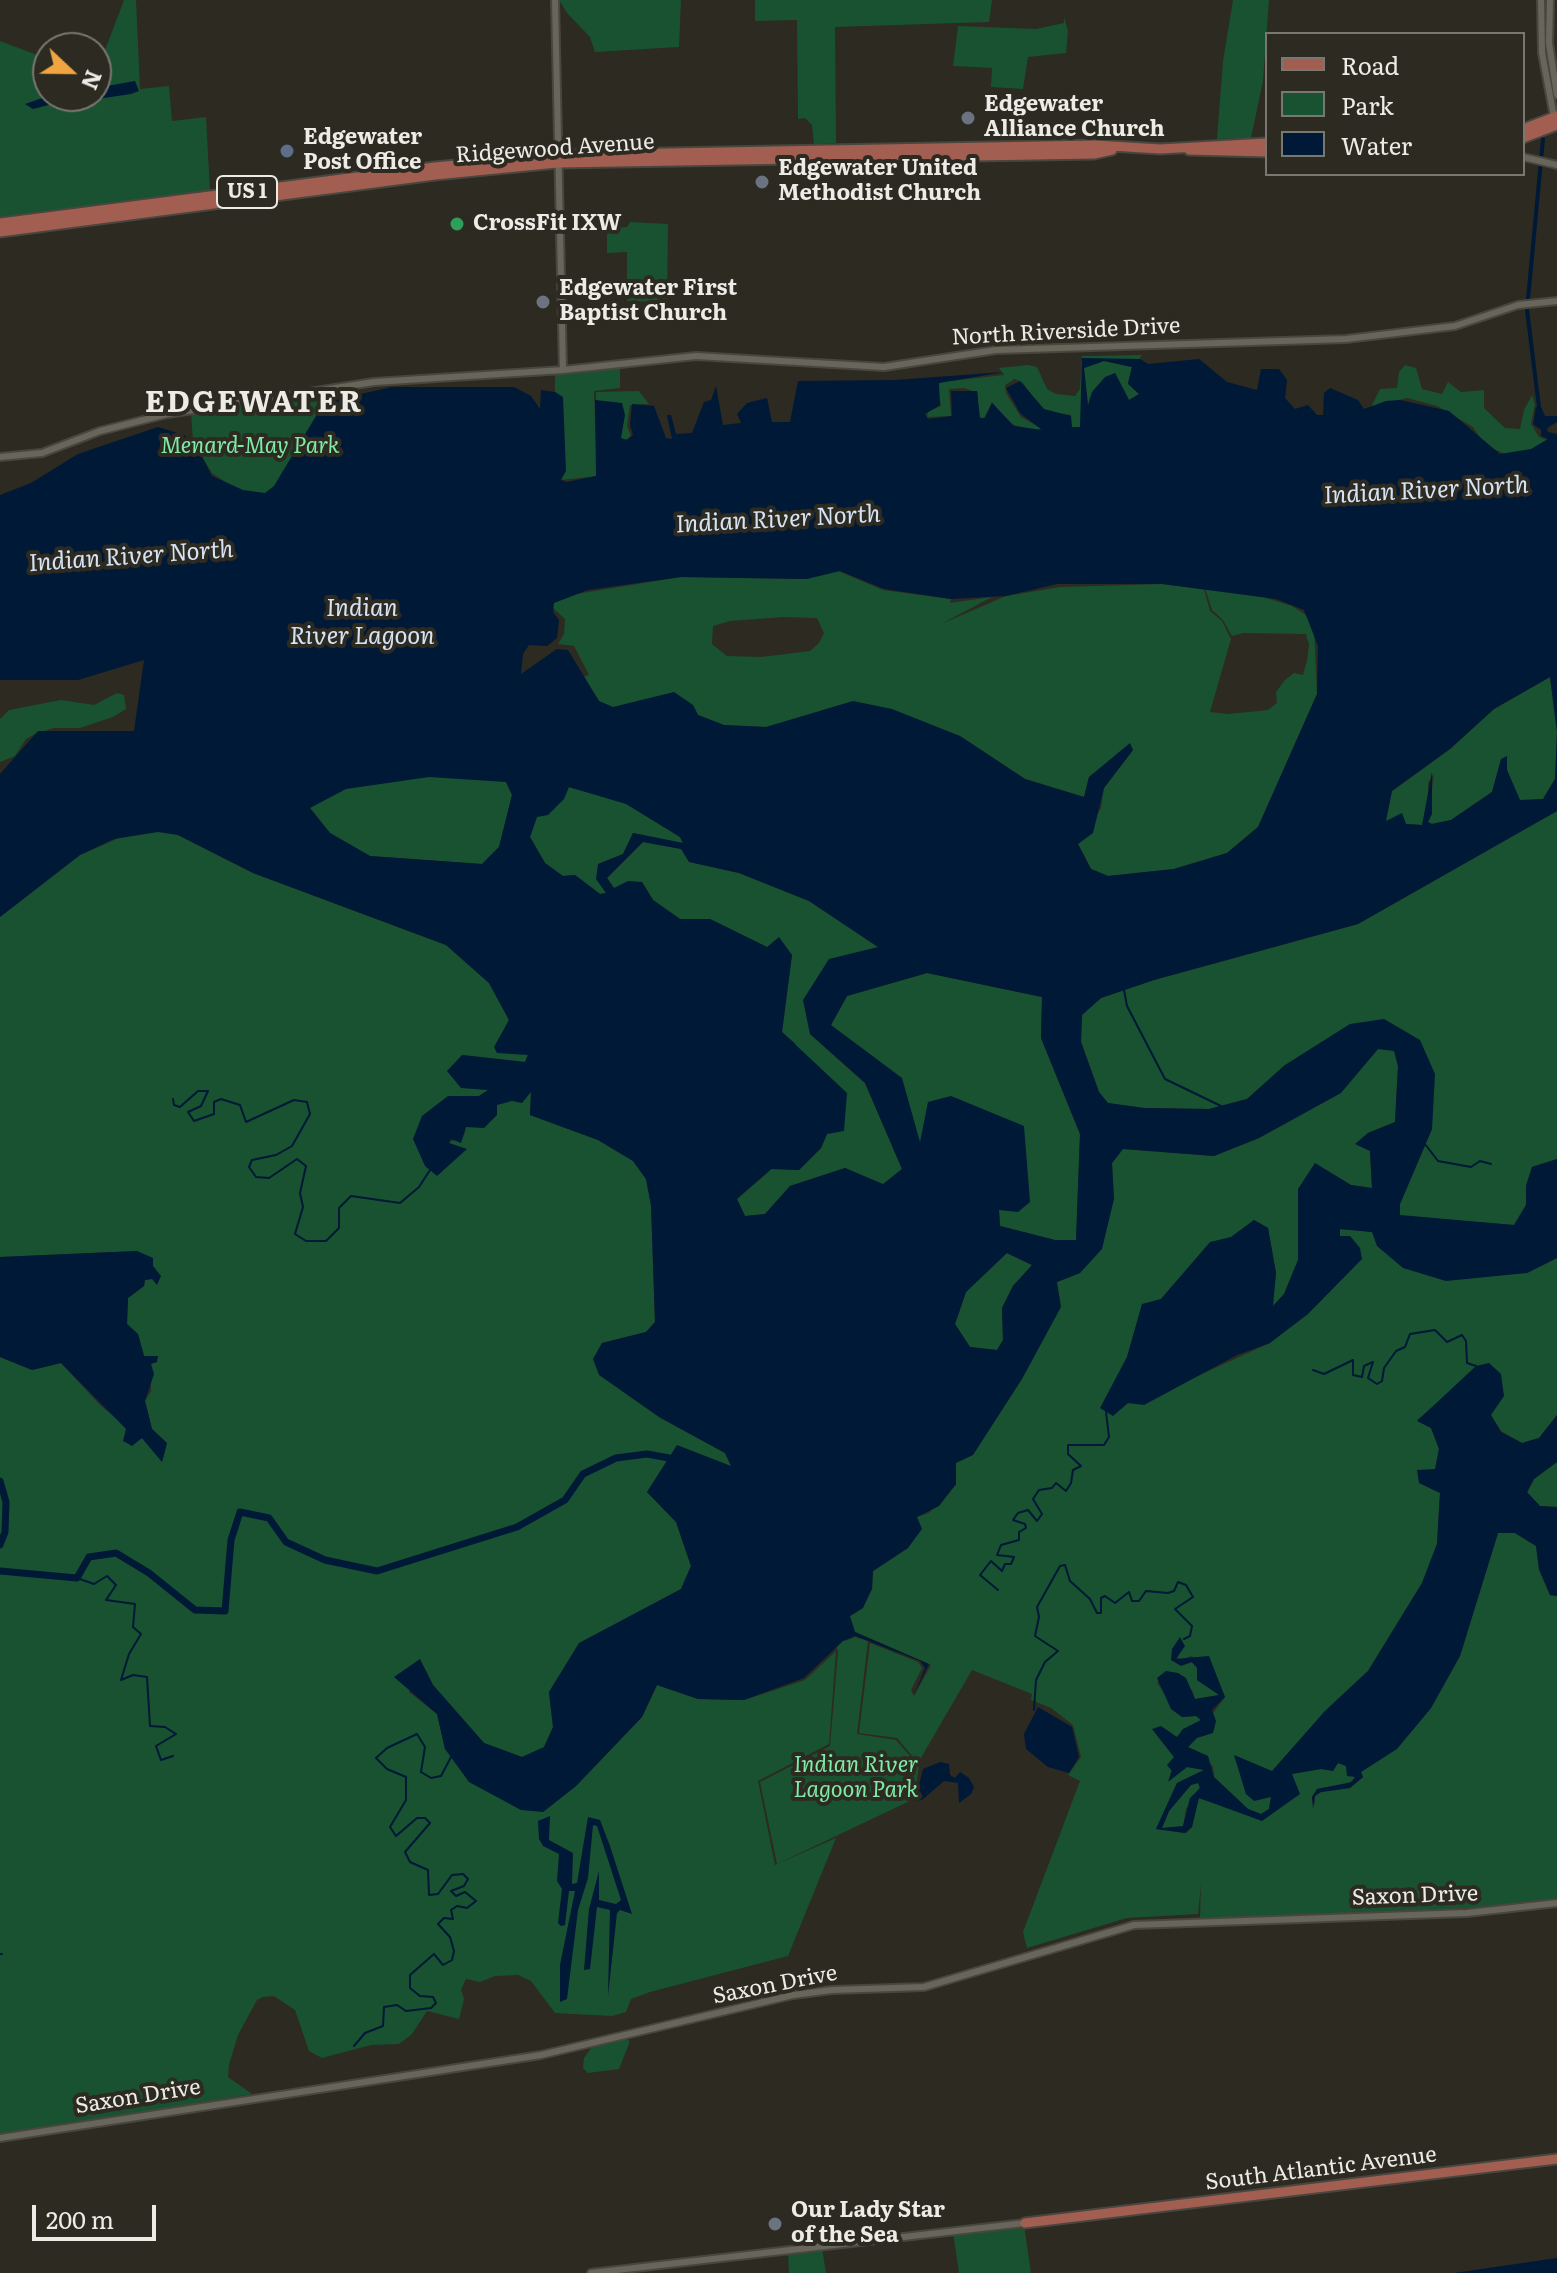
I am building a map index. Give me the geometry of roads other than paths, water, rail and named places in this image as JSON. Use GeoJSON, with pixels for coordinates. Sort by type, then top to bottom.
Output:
{"type":"FeatureCollection","features":[{"type":"Feature","properties":{"kind":"main road"},"geometry":{"type":"LineString","coordinates":[[1525,137],[1556,121]]}},
{"type":"Feature","properties":{"kind":"main road"},"geometry":{"type":"LineString","coordinates":[[1525,129],[1543,127]]}},
{"type":"Feature","properties":{"kind":"main road","name":"Ridgewood Avenue"},"geometry":{"type":"LineString","coordinates":[[0,228],[47,226],[557,159],[722,149],[1084,145],[1117,149],[1265,143]]}},
{"type":"Feature","properties":{"kind":"main road","name":"Ridgewood Avenue"},"geometry":{"type":"LineString","coordinates":[[1181,148],[1207,153],[1265,152]]}},
{"type":"Feature","properties":{"kind":"main road"},"geometry":{"type":"LineString","coordinates":[[692,158],[722,149]]}},
{"type":"Feature","properties":{"kind":"main road","name":"Ridgewood Avenue"},"geometry":{"type":"LineString","coordinates":[[0,228],[37,219],[488,161],[1094,154],[1117,149]]}},
{"type":"Feature","properties":{"kind":"main road"},"geometry":{"type":"LineString","coordinates":[[435,175],[441,170],[484,166],[488,161]]}},
{"type":"Feature","properties":{"kind":"main road"},"geometry":{"type":"LineString","coordinates":[[351,186],[356,182],[387,177],[393,172]]}},
{"type":"Feature","properties":{"kind":"main road"},"geometry":{"type":"LineString","coordinates":[[47,226],[52,222],[94,216],[99,211]]}},
{"type":"Feature","properties":{"kind":"main road","name":"South Atlantic Avenue"},"geometry":{"type":"LineString","coordinates":[[1025,2223],[1557,2159]]}},
{"type":"Feature","properties":{"kind":"street"},"geometry":{"type":"LineString","coordinates":[[555,0],[563,370]]}},
{"type":"Feature","properties":{"kind":"street"},"geometry":{"type":"LineString","coordinates":[[1541,0],[1542,53],[1556,121]]}},
{"type":"Feature","properties":{"kind":"street"},"geometry":{"type":"LineString","coordinates":[[1550,0],[1549,43],[1557,95]]}},
{"type":"Feature","properties":{"kind":"street"},"geometry":{"type":"LineString","coordinates":[[1525,156],[1557,165]]}},
{"type":"Feature","properties":{"kind":"street","name":"North Riverside Drive"},"geometry":{"type":"LineString","coordinates":[[0,457],[42,453],[125,423],[374,382],[563,370],[713,356],[884,367],[996,350],[1346,339],[1455,326],[1521,305],[1557,301]]}},
{"type":"Feature","properties":{"kind":"street","name":"Saxon Drive"},"geometry":{"type":"LineString","coordinates":[[0,2138],[541,2055],[793,1995],[832,1990],[924,1987],[1134,1925],[1467,1913],[1557,1903]]}},
{"type":"Feature","properties":{"kind":"street"},"geometry":{"type":"LineString","coordinates":[[591,2273],[1025,2223]]}},
{"type":"Feature","properties":{"kind":"water"},"geometry":{"type":"Polygon","coordinates":[[[135,81],[139,91],[112,97],[112,85],[135,81]]]}},
{"type":"Feature","properties":{"kind":"water"},"geometry":{"type":"Polygon","coordinates":[[[1082,358],[1140,359],[1148,364],[1199,359],[1227,382],[1257,390],[1261,369],[1279,369],[1287,380],[1285,398],[1295,409],[1308,405],[1317,415],[1323,415],[1324,393],[1330,388],[1358,400],[1364,409],[1386,401],[1400,400],[1449,411],[1500,454],[1531,449],[1548,439],[1541,436],[1541,430],[1533,424],[1536,407],[1541,407],[1545,416],[1557,416],[1557,422],[1547,428],[1548,432],[1557,434],[1557,732],[1557,811],[1358,924],[1154,980],[1101,998],[1082,1015],[1081,1042],[1099,1092],[1108,1103],[1144,1108],[1209,1109],[1247,1099],[1285,1065],[1350,1024],[1384,1019],[1420,1040],[1435,1074],[1432,1129],[1400,1204],[1400,1215],[1514,1225],[1526,1205],[1526,1186],[1532,1167],[1557,1159],[1557,1258],[1527,1273],[1446,1281],[1403,1268],[1377,1246],[1372,1232],[1340,1229],[1340,1236],[1350,1236],[1360,1248],[1362,1259],[1308,1314],[1270,1343],[1237,1355],[1144,1405],[1128,1403],[1113,1416],[1100,1408],[1127,1357],[1142,1304],[1161,1299],[1210,1242],[1231,1237],[1254,1220],[1268,1228],[1276,1273],[1273,1306],[1284,1294],[1298,1260],[1298,1189],[1315,1163],[1351,1185],[1372,1188],[1370,1151],[1355,1144],[1368,1133],[1395,1122],[1398,1066],[1394,1051],[1378,1049],[1341,1093],[1259,1138],[1214,1156],[1123,1149],[1112,1163],[1114,1199],[1102,1249],[1080,1273],[1057,1282],[1061,1307],[1022,1379],[973,1455],[956,1463],[956,1484],[939,1506],[917,1517],[922,1529],[908,1548],[873,1571],[872,1589],[863,1608],[850,1616],[855,1632],[929,1664],[914,1695],[925,1668],[920,1661],[855,1636],[843,1641],[804,1678],[744,1700],[698,1699],[657,1685],[642,1717],[576,1786],[543,1812],[521,1810],[469,1782],[445,1749],[437,1714],[394,1677],[420,1659],[433,1685],[484,1743],[522,1757],[544,1747],[553,1727],[549,1692],[579,1643],[681,1589],[691,1566],[676,1522],[647,1492],[677,1445],[731,1466],[725,1453],[659,1417],[599,1375],[593,1359],[602,1343],[646,1332],[655,1322],[651,1205],[646,1179],[633,1161],[598,1140],[530,1115],[531,1092],[522,1103],[512,1101],[497,1105],[497,1115],[484,1128],[466,1127],[461,1143],[451,1139],[449,1143],[467,1149],[437,1176],[425,1166],[413,1139],[422,1116],[448,1096],[479,1096],[488,1090],[461,1088],[447,1071],[462,1055],[525,1062],[528,1055],[497,1053],[494,1047],[509,1020],[489,983],[446,945],[253,873],[178,835],[158,832],[114,839],[80,855],[0,917],[0,774],[38,731],[134,731],[144,660],[78,680],[0,680],[0,495],[31,483],[78,454],[158,427],[184,435],[197,447],[212,476],[243,490],[265,493],[274,486],[322,406],[334,400],[392,387],[514,387],[531,396],[540,409],[541,390],[555,392],[563,397],[566,471],[561,480],[567,482],[596,476],[595,400],[622,403],[625,415],[621,438],[627,440],[633,435],[630,425],[632,404],[654,406],[666,438],[672,439],[667,415],[671,415],[676,434],[692,433],[704,402],[711,400],[716,386],[723,425],[741,423],[737,414],[747,403],[767,398],[772,422],[790,422],[798,381],[895,380],[1004,372],[939,383],[940,405],[925,414],[928,419],[952,416],[951,391],[977,391],[980,418],[985,418],[992,403],[1014,426],[1042,430],[1020,413],[1006,388],[1020,381],[1044,409],[1071,416],[1072,427],[1080,427],[1082,358]],[[1104,361],[1084,368],[1088,405],[1092,392],[1105,377],[1115,373],[1129,400],[1139,394],[1128,384],[1132,367],[1104,361]],[[840,571],[807,579],[681,577],[588,590],[554,603],[553,612],[559,620],[557,638],[547,646],[529,645],[523,654],[521,674],[557,649],[568,650],[599,701],[613,707],[674,692],[693,705],[698,715],[724,725],[766,727],[853,701],[892,709],[960,736],[1025,779],[1084,797],[1089,777],[1130,743],[1133,750],[1104,788],[1093,833],[1078,844],[1091,869],[1108,876],[1174,869],[1227,853],[1258,827],[1317,694],[1318,646],[1304,610],[1276,599],[1162,584],[1057,584],[1006,596],[951,599],[884,589],[840,571]],[[1550,677],[1494,709],[1450,749],[1392,791],[1386,821],[1402,813],[1406,824],[1422,825],[1432,772],[1432,814],[1428,822],[1432,824],[1451,820],[1492,792],[1501,759],[1507,756],[1507,770],[1520,800],[1543,799],[1555,779],[1557,732],[1550,677]],[[429,777],[346,789],[310,808],[330,833],[370,856],[482,864],[499,847],[512,795],[506,782],[429,777]],[[569,787],[564,799],[548,815],[537,817],[530,837],[545,863],[563,876],[575,875],[600,894],[606,893],[596,879],[598,864],[623,854],[633,833],[683,843],[680,837],[626,804],[569,787]],[[643,842],[607,878],[614,888],[628,881],[642,882],[653,900],[680,919],[710,919],[767,947],[779,937],[792,955],[782,1032],[847,1093],[844,1131],[827,1134],[821,1148],[799,1170],[771,1169],[737,1199],[745,1216],[765,1214],[790,1186],[845,1168],[883,1184],[902,1169],[865,1083],[810,1034],[803,1000],[829,959],[878,947],[809,901],[739,873],[689,862],[681,849],[643,842]],[[927,973],[847,996],[831,1025],[902,1078],[920,1142],[928,1102],[951,1096],[1024,1126],[1030,1202],[1018,1212],[999,1210],[1000,1226],[1055,1240],[1076,1240],[1080,1134],[1041,1038],[1042,997],[927,973]],[[1007,1253],[966,1292],[955,1324],[970,1347],[997,1350],[1003,1340],[1002,1308],[1013,1286],[1032,1265],[1007,1253]]]}},
{"type":"Feature","properties":{"kind":"water"},"geometry":{"type":"Polygon","coordinates":[[[137,1251],[153,1258],[153,1266],[161,1276],[157,1285],[152,1279],[145,1280],[144,1286],[128,1298],[127,1324],[138,1334],[144,1356],[158,1356],[157,1362],[151,1364],[154,1374],[145,1401],[152,1429],[167,1443],[162,1462],[142,1438],[132,1446],[123,1441],[126,1429],[61,1363],[32,1370],[0,1357],[0,1257],[137,1251]]]}},
{"type":"Feature","properties":{"kind":"water"},"geometry":{"type":"Polygon","coordinates":[[[1489,1363],[1501,1374],[1504,1396],[1491,1415],[1501,1432],[1522,1443],[1539,1438],[1557,1415],[1557,1462],[1534,1479],[1527,1492],[1540,1506],[1557,1507],[1557,1596],[1550,1595],[1539,1569],[1536,1546],[1515,1533],[1498,1533],[1460,1656],[1431,1708],[1397,1749],[1361,1772],[1363,1777],[1350,1788],[1321,1792],[1315,1796],[1313,1809],[1312,1797],[1317,1789],[1352,1782],[1355,1777],[1347,1776],[1346,1766],[1338,1763],[1333,1771],[1321,1769],[1292,1774],[1300,1794],[1262,1821],[1199,1798],[1192,1827],[1185,1833],[1156,1829],[1177,1783],[1204,1770],[1187,1767],[1168,1782],[1172,1771],[1167,1765],[1174,1757],[1152,1729],[1161,1726],[1177,1737],[1183,1729],[1201,1720],[1196,1716],[1182,1717],[1171,1709],[1157,1678],[1166,1671],[1178,1673],[1186,1678],[1195,1699],[1219,1695],[1197,1680],[1197,1668],[1192,1662],[1181,1666],[1171,1660],[1172,1649],[1180,1637],[1185,1646],[1176,1659],[1209,1656],[1225,1697],[1212,1710],[1216,1721],[1213,1733],[1197,1738],[1188,1747],[1208,1756],[1214,1777],[1248,1809],[1261,1814],[1269,1809],[1271,1797],[1254,1801],[1246,1794],[1234,1755],[1272,1771],[1325,1711],[1368,1671],[1422,1583],[1437,1544],[1440,1493],[1419,1483],[1417,1470],[1435,1469],[1439,1449],[1431,1428],[1417,1421],[1476,1366],[1489,1363]],[[1198,1783],[1191,1785],[1169,1811],[1162,1828],[1183,1826],[1190,1798],[1200,1788],[1198,1783]]]}},
{"type":"Feature","properties":{"kind":"water"},"geometry":{"type":"Polygon","coordinates":[[[1038,1707],[1072,1727],[1079,1757],[1069,1773],[1048,1767],[1026,1749],[1024,1734],[1038,1707]]]}},
{"type":"Feature","properties":{"kind":"water"},"geometry":{"type":"Polygon","coordinates":[[[940,1762],[949,1764],[950,1775],[955,1778],[960,1772],[969,1778],[974,1787],[971,1794],[959,1803],[958,1783],[944,1781],[922,1800],[915,1801],[923,1769],[940,1762]]]}},
{"type":"Feature","properties":{"kind":"water"},"geometry":{"type":"Polygon","coordinates":[[[550,1816],[549,1840],[573,1853],[572,1884],[577,1883],[588,1817],[600,1820],[632,1914],[620,1910],[617,1913],[608,1996],[610,1910],[597,1907],[590,1969],[584,1970],[589,1909],[599,1871],[599,1900],[616,1904],[621,1900],[597,1826],[593,1825],[588,1878],[578,1910],[567,1999],[560,2002],[560,1965],[575,1891],[569,1891],[565,1925],[561,1926],[558,1923],[562,1889],[557,1881],[559,1854],[543,1846],[539,1839],[538,1821],[550,1816]]]}},
{"type":"Feature","properties":{"kind":"water"},"geometry":{"type":"Polygon","coordinates":[[[1557,2258],[1557,2273],[1454,2273],[1557,2258]]]}},
{"type":"Feature","properties":{"kind":"waterway"},"geometry":{"type":"LineString","coordinates":[[1539,407],[1527,310],[1543,139]]}},
{"type":"Feature","properties":{"kind":"waterway"},"geometry":{"type":"LineString","coordinates":[[1124,990],[1127,1006],[1165,1079],[1221,1106]]}},
{"type":"Feature","properties":{"kind":"waterway"},"geometry":{"type":"LineString","coordinates":[[173,1099],[174,1105],[180,1107],[198,1091],[208,1091],[201,1106],[188,1112],[194,1121],[214,1114],[214,1102],[221,1099],[240,1105],[246,1122],[294,1100],[307,1102],[310,1114],[292,1146],[276,1155],[252,1160],[249,1167],[256,1177],[269,1178],[297,1159],[306,1166],[300,1193],[303,1207],[295,1234],[306,1241],[326,1241],[339,1228],[339,1208],[351,1196],[400,1203],[419,1187],[430,1170]]}},
{"type":"Feature","properties":{"kind":"waterway"},"geometry":{"type":"LineString","coordinates":[[1425,1144],[1438,1161],[1471,1167],[1480,1161],[1491,1164]]}},
{"type":"Feature","properties":{"kind":"waterway"},"geometry":{"type":"LineString","coordinates":[[1313,1370],[1324,1374],[1353,1360],[1353,1375],[1362,1377],[1364,1366],[1373,1362],[1368,1378],[1377,1384],[1382,1381],[1384,1368],[1396,1351],[1405,1347],[1410,1334],[1435,1330],[1447,1342],[1462,1335],[1466,1341],[1467,1363],[1476,1366]]}},
{"type":"Feature","properties":{"kind":"waterway"},"geometry":{"type":"LineString","coordinates":[[998,1590],[980,1575],[991,1561],[1002,1571],[1005,1564],[1011,1564],[1014,1557],[997,1555],[1001,1545],[1019,1540],[1019,1532],[1026,1528],[1025,1524],[1013,1520],[1018,1513],[1028,1510],[1037,1521],[1042,1514],[1033,1499],[1039,1490],[1052,1488],[1056,1483],[1066,1491],[1073,1470],[1081,1466],[1068,1454],[1068,1445],[1104,1445],[1109,1437],[1106,1412]]}},
{"type":"Feature","properties":{"kind":"waterway"},"geometry":{"type":"LineString","coordinates":[[0,1571],[77,1578],[89,1557],[116,1553],[149,1573],[195,1610],[225,1611],[231,1540],[240,1512],[269,1518],[286,1542],[325,1560],[377,1571],[517,1527],[565,1500],[583,1474],[616,1458],[647,1454],[669,1458]]}},
{"type":"Feature","properties":{"kind":"waterway"},"geometry":{"type":"LineString","coordinates":[[0,1481],[6,1502],[5,1532],[0,1545]]}},
{"type":"Feature","properties":{"kind":"waterway"},"geometry":{"type":"LineString","coordinates":[[1034,1710],[1036,1680],[1045,1662],[1058,1651],[1035,1636],[1039,1617],[1037,1607],[1060,1566],[1065,1565],[1070,1581],[1090,1599],[1097,1613],[1101,1613],[1101,1598],[1105,1596],[1115,1603],[1129,1592],[1132,1601],[1139,1601],[1146,1591],[1168,1593],[1174,1591],[1178,1582],[1186,1585],[1193,1597],[1175,1609],[1192,1626],[1190,1636],[1184,1639]]}},
{"type":"Feature","properties":{"kind":"waterway"},"geometry":{"type":"LineString","coordinates":[[77,1578],[94,1584],[107,1576],[116,1585],[106,1600],[135,1604],[133,1627],[141,1634],[129,1654],[121,1680],[133,1675],[147,1677],[150,1726],[165,1727],[176,1734],[156,1746],[161,1760],[173,1756]]}},
{"type":"Feature","properties":{"kind":"waterway"},"geometry":{"type":"LineString","coordinates":[[354,2046],[365,2033],[383,2026],[384,2007],[397,2005],[406,2011],[431,2008],[436,2003],[433,1997],[420,1996],[410,1988],[410,1975],[434,1954],[443,1965],[452,1960],[454,1951],[450,1937],[438,1924],[444,1918],[453,1919],[451,1910],[457,1906],[467,1908],[476,1901],[465,1892],[456,1896],[451,1891],[464,1886],[468,1879],[463,1874],[452,1875],[438,1894],[429,1895],[428,1870],[410,1862],[405,1852],[430,1823],[425,1818],[417,1818],[396,1836],[390,1827],[406,1800],[406,1777],[387,1769],[376,1758],[387,1748],[417,1734],[425,1747],[421,1772],[431,1778],[441,1776],[451,1757]]}},
{"type":"Feature","properties":{"kind":"place","name":"Edgewater Alliance Church"},"geometry":{"type":"Point","coordinates":[968,118]}},
{"type":"Feature","properties":{"kind":"place","name":"Edgewater Post Office"},"geometry":{"type":"Point","coordinates":[287,151]}},
{"type":"Feature","properties":{"kind":"place","name":"Edgewater United Methodist Church"},"geometry":{"type":"Point","coordinates":[762,182]}},
{"type":"Feature","properties":{"kind":"place","name":"CrossFit IXW"},"geometry":{"type":"Point","coordinates":[457,224]}},
{"type":"Feature","properties":{"kind":"place","name":"Edgewater First Baptist Church"},"geometry":{"type":"Point","coordinates":[543,302]}},
{"type":"Feature","properties":{"kind":"place","name":"Our Lady Star of the Sea"},"geometry":{"type":"Point","coordinates":[775,2224]}},
{"type":"Feature","properties":{"kind":"district","name":"EDGEWATER"},"geometry":{"type":"Point","coordinates":[254,403]}},
{"type":"Feature","properties":{"kind":"park label","name":"Menard-May Park"},"geometry":{"type":"Point","coordinates":[250,447]}},
{"type":"Feature","properties":{"kind":"park label","name":"Indian River Lagoon Park"},"geometry":{"type":"Point","coordinates":[856,1778]}},
{"type":"Feature","properties":{"kind":"water label","name":"Indian River North"},"geometry":{"type":"Point","coordinates":[1426,491]}},
{"type":"Feature","properties":{"kind":"water label","name":"Indian River North"},"geometry":{"type":"Point","coordinates":[778,520]}},
{"type":"Feature","properties":{"kind":"water label","name":"Indian River North"},"geometry":{"type":"Point","coordinates":[131,557]}},
{"type":"Feature","properties":{"kind":"water label","name":"Indian River Lagoon"},"geometry":{"type":"Point","coordinates":[362,623]}}]}
